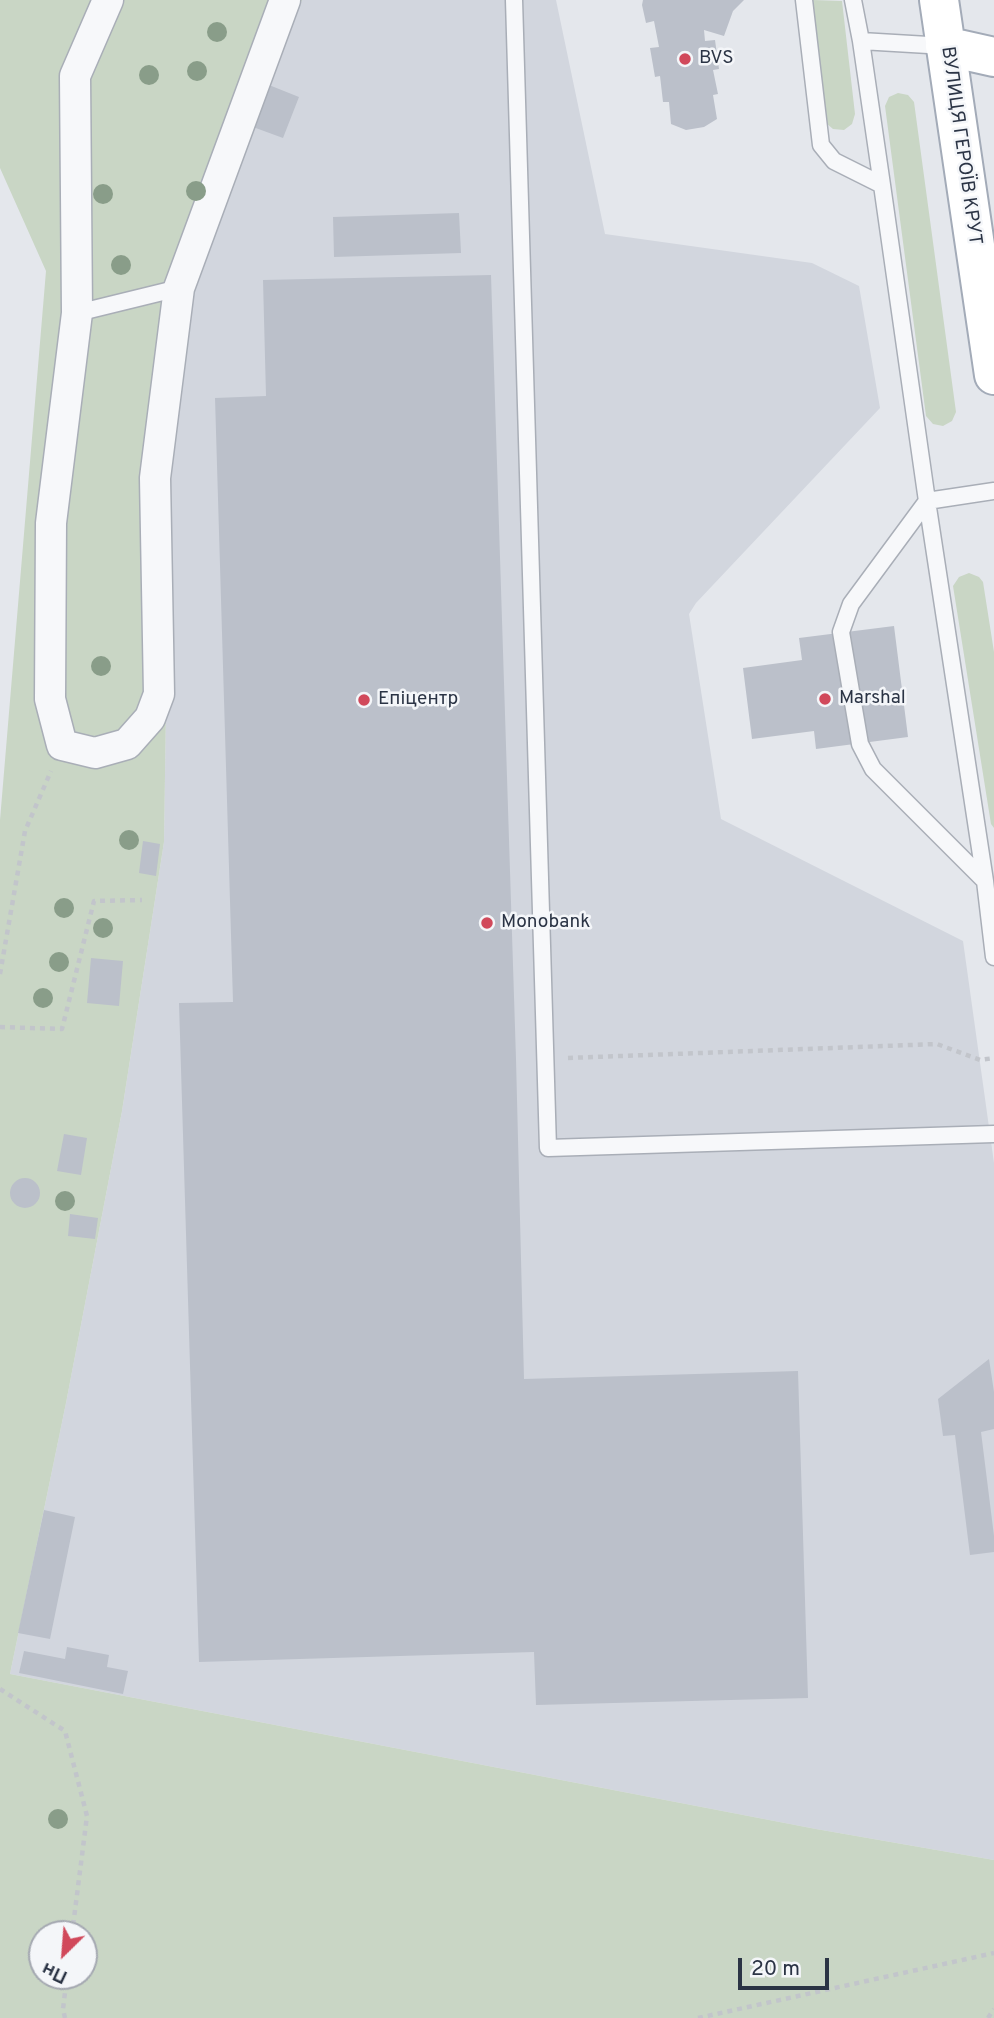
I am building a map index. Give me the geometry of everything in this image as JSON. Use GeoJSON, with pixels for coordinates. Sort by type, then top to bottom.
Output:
{"type":"FeatureCollection","features":[{"type":"Feature","properties":{"kind":"main road","name":"ВУЛИЦЯ ГЕРОЇВ КРУТ"},"geometry":{"type":"LineString","coordinates":[[939,0],[994,375]]}},
{"type":"Feature","properties":{"kind":"main road"},"geometry":{"type":"LineString","coordinates":[[945,46],[994,57]]}},
{"type":"Feature","properties":{"kind":"street"},"geometry":{"type":"LineString","coordinates":[[108,0],[75,76],[77,313],[51,523],[50,698],[62,745],[95,753],[127,744],[150,718],[159,694],[155,478],[179,288],[285,0]]}},
{"type":"Feature","properties":{"kind":"lane"},"geometry":{"type":"LineString","coordinates":[[514,0],[548,1148],[994,1134]]}},
{"type":"Feature","properties":{"kind":"lane"},"geometry":{"type":"LineString","coordinates":[[804,0],[821,145],[834,161],[882,185]]}},
{"type":"Feature","properties":{"kind":"lane"},"geometry":{"type":"LineString","coordinates":[[853,0],[927,501],[989,880],[994,957]]}},
{"type":"Feature","properties":{"kind":"lane"},"geometry":{"type":"LineString","coordinates":[[861,41],[945,46]]}},
{"type":"Feature","properties":{"kind":"lane"},"geometry":{"type":"LineString","coordinates":[[77,313],[179,288]]}},
{"type":"Feature","properties":{"kind":"lane"},"geometry":{"type":"LineString","coordinates":[[989,880],[873,769],[860,744],[841,632],[851,604],[927,501],[994,491]]}},
{"type":"Feature","properties":{"kind":"path"},"geometry":{"type":"LineString","coordinates":[[0,974],[25,831],[62,745]]}},
{"type":"Feature","properties":{"kind":"path"},"geometry":{"type":"LineString","coordinates":[[0,1027],[62,1029],[94,901],[142,900]]}},
{"type":"Feature","properties":{"kind":"path"},"geometry":{"type":"LineString","coordinates":[[545,1059],[937,1044],[980,1060],[994,1058]]}},
{"type":"Feature","properties":{"kind":"path"},"geometry":{"type":"LineString","coordinates":[[0,1689],[65,1731],[87,1816],[74,1920]]}},
{"type":"Feature","properties":{"kind":"path"},"geometry":{"type":"LineString","coordinates":[[698,2018],[994,1953]]}},
{"type":"Feature","properties":{"kind":"path"},"geometry":{"type":"LineString","coordinates":[[65,1990],[65,2018]]}},
{"type":"Feature","properties":{"kind":"path"},"geometry":{"type":"LineString","coordinates":[[988,2018],[994,2010]]}},
{"type":"Feature","properties":{"kind":"shaded area"},"geometry":{"type":"Polygon","coordinates":[[[302,0],[556,0],[605,234],[812,263],[859,286],[880,408],[696,603],[689,614],[721,819],[963,941],[994,1163],[994,1860],[816,1829],[10,1674],[122,1111],[164,842],[170,441],[196,283],[279,53],[302,0]]]}},
{"type":"Feature","properties":{"kind":"green space"},"geometry":{"type":"Polygon","coordinates":[[[0,0],[302,0],[279,53],[196,283],[170,441],[164,842],[122,1111],[10,1674],[816,1829],[994,1860],[994,2018],[0,2018],[0,820],[46,271],[0,168],[0,0]]]}},
{"type":"Feature","properties":{"kind":"green space"},"geometry":{"type":"Polygon","coordinates":[[[813,0],[842,1],[855,114],[852,124],[844,130],[833,129],[826,123],[813,0]]]}},
{"type":"Feature","properties":{"kind":"green space"},"geometry":{"type":"Polygon","coordinates":[[[898,93],[908,95],[914,102],[956,412],[952,421],[943,426],[933,424],[926,416],[885,106],[889,97],[898,93]]]}},
{"type":"Feature","properties":{"kind":"green space"},"geometry":{"type":"Polygon","coordinates":[[[969,573],[983,582],[994,652],[994,828],[991,824],[953,586],[959,577],[969,573]]]}},
{"type":"Feature","properties":{"kind":"building","name":"BVS"},"geometry":{"type":"Polygon","coordinates":[[[643,0],[744,0],[733,11],[724,36],[704,30],[705,41],[715,40],[719,69],[713,70],[718,94],[713,95],[717,119],[704,127],[686,130],[671,124],[669,102],[663,102],[660,76],[655,77],[650,48],[659,47],[654,21],[646,23],[643,0]]]}},
{"type":"Feature","properties":{"kind":"building"},"geometry":{"type":"Polygon","coordinates":[[[269,85],[299,97],[283,138],[253,127],[269,85]]]}},
{"type":"Feature","properties":{"kind":"building"},"geometry":{"type":"Polygon","coordinates":[[[459,213],[461,253],[334,257],[333,217],[459,213]]]}},
{"type":"Feature","properties":{"kind":"building","name":"Епіцентр"},"geometry":{"type":"Polygon","coordinates":[[[491,275],[524,1379],[798,1371],[808,1698],[536,1705],[534,1652],[199,1662],[179,1003],[233,1002],[215,398],[266,396],[263,280],[491,275]]]}},
{"type":"Feature","properties":{"kind":"building","name":"Marshal"},"geometry":{"type":"Polygon","coordinates":[[[894,626],[908,737],[816,749],[814,731],[752,739],[743,668],[802,660],[799,638],[894,626]]]}},
{"type":"Feature","properties":{"kind":"building"},"geometry":{"type":"Polygon","coordinates":[[[143,841],[160,844],[156,876],[139,873],[143,841]]]}},
{"type":"Feature","properties":{"kind":"building"},"geometry":{"type":"Polygon","coordinates":[[[91,958],[123,961],[119,1006],[87,1003],[91,958]]]}},
{"type":"Feature","properties":{"kind":"building"},"geometry":{"type":"Polygon","coordinates":[[[64,1134],[87,1138],[81,1175],[57,1171],[64,1134]]]}},
{"type":"Feature","properties":{"kind":"building"},"geometry":{"type":"Polygon","coordinates":[[[25,1178],[36,1182],[40,1193],[36,1204],[25,1208],[14,1204],[10,1193],[14,1182],[25,1178]]]}},
{"type":"Feature","properties":{"kind":"building"},"geometry":{"type":"Polygon","coordinates":[[[70,1214],[98,1218],[95,1239],[68,1236],[70,1214]]]}},
{"type":"Feature","properties":{"kind":"building"},"geometry":{"type":"Polygon","coordinates":[[[989,1359],[994,1392],[994,1429],[981,1432],[994,1552],[970,1555],[955,1435],[943,1436],[938,1399],[989,1359]]]}},
{"type":"Feature","properties":{"kind":"building"},"geometry":{"type":"Polygon","coordinates":[[[44,1510],[75,1517],[50,1639],[18,1633],[44,1510]]]}},
{"type":"Feature","properties":{"kind":"building"},"geometry":{"type":"Polygon","coordinates":[[[67,1647],[109,1655],[107,1667],[128,1671],[123,1694],[19,1673],[24,1651],[65,1659],[67,1647]]]}},
{"type":"Feature","properties":{"kind":"place","name":"BVS"},"geometry":{"type":"Point","coordinates":[685,59]}},
{"type":"Feature","properties":{"kind":"place","name":"Marshal"},"geometry":{"type":"Point","coordinates":[825,699]}},
{"type":"Feature","properties":{"kind":"place","name":"Епіцентр"},"geometry":{"type":"Point","coordinates":[364,700]}},
{"type":"Feature","properties":{"kind":"place","name":"Monobank"},"geometry":{"type":"Point","coordinates":[487,923]}}]}
